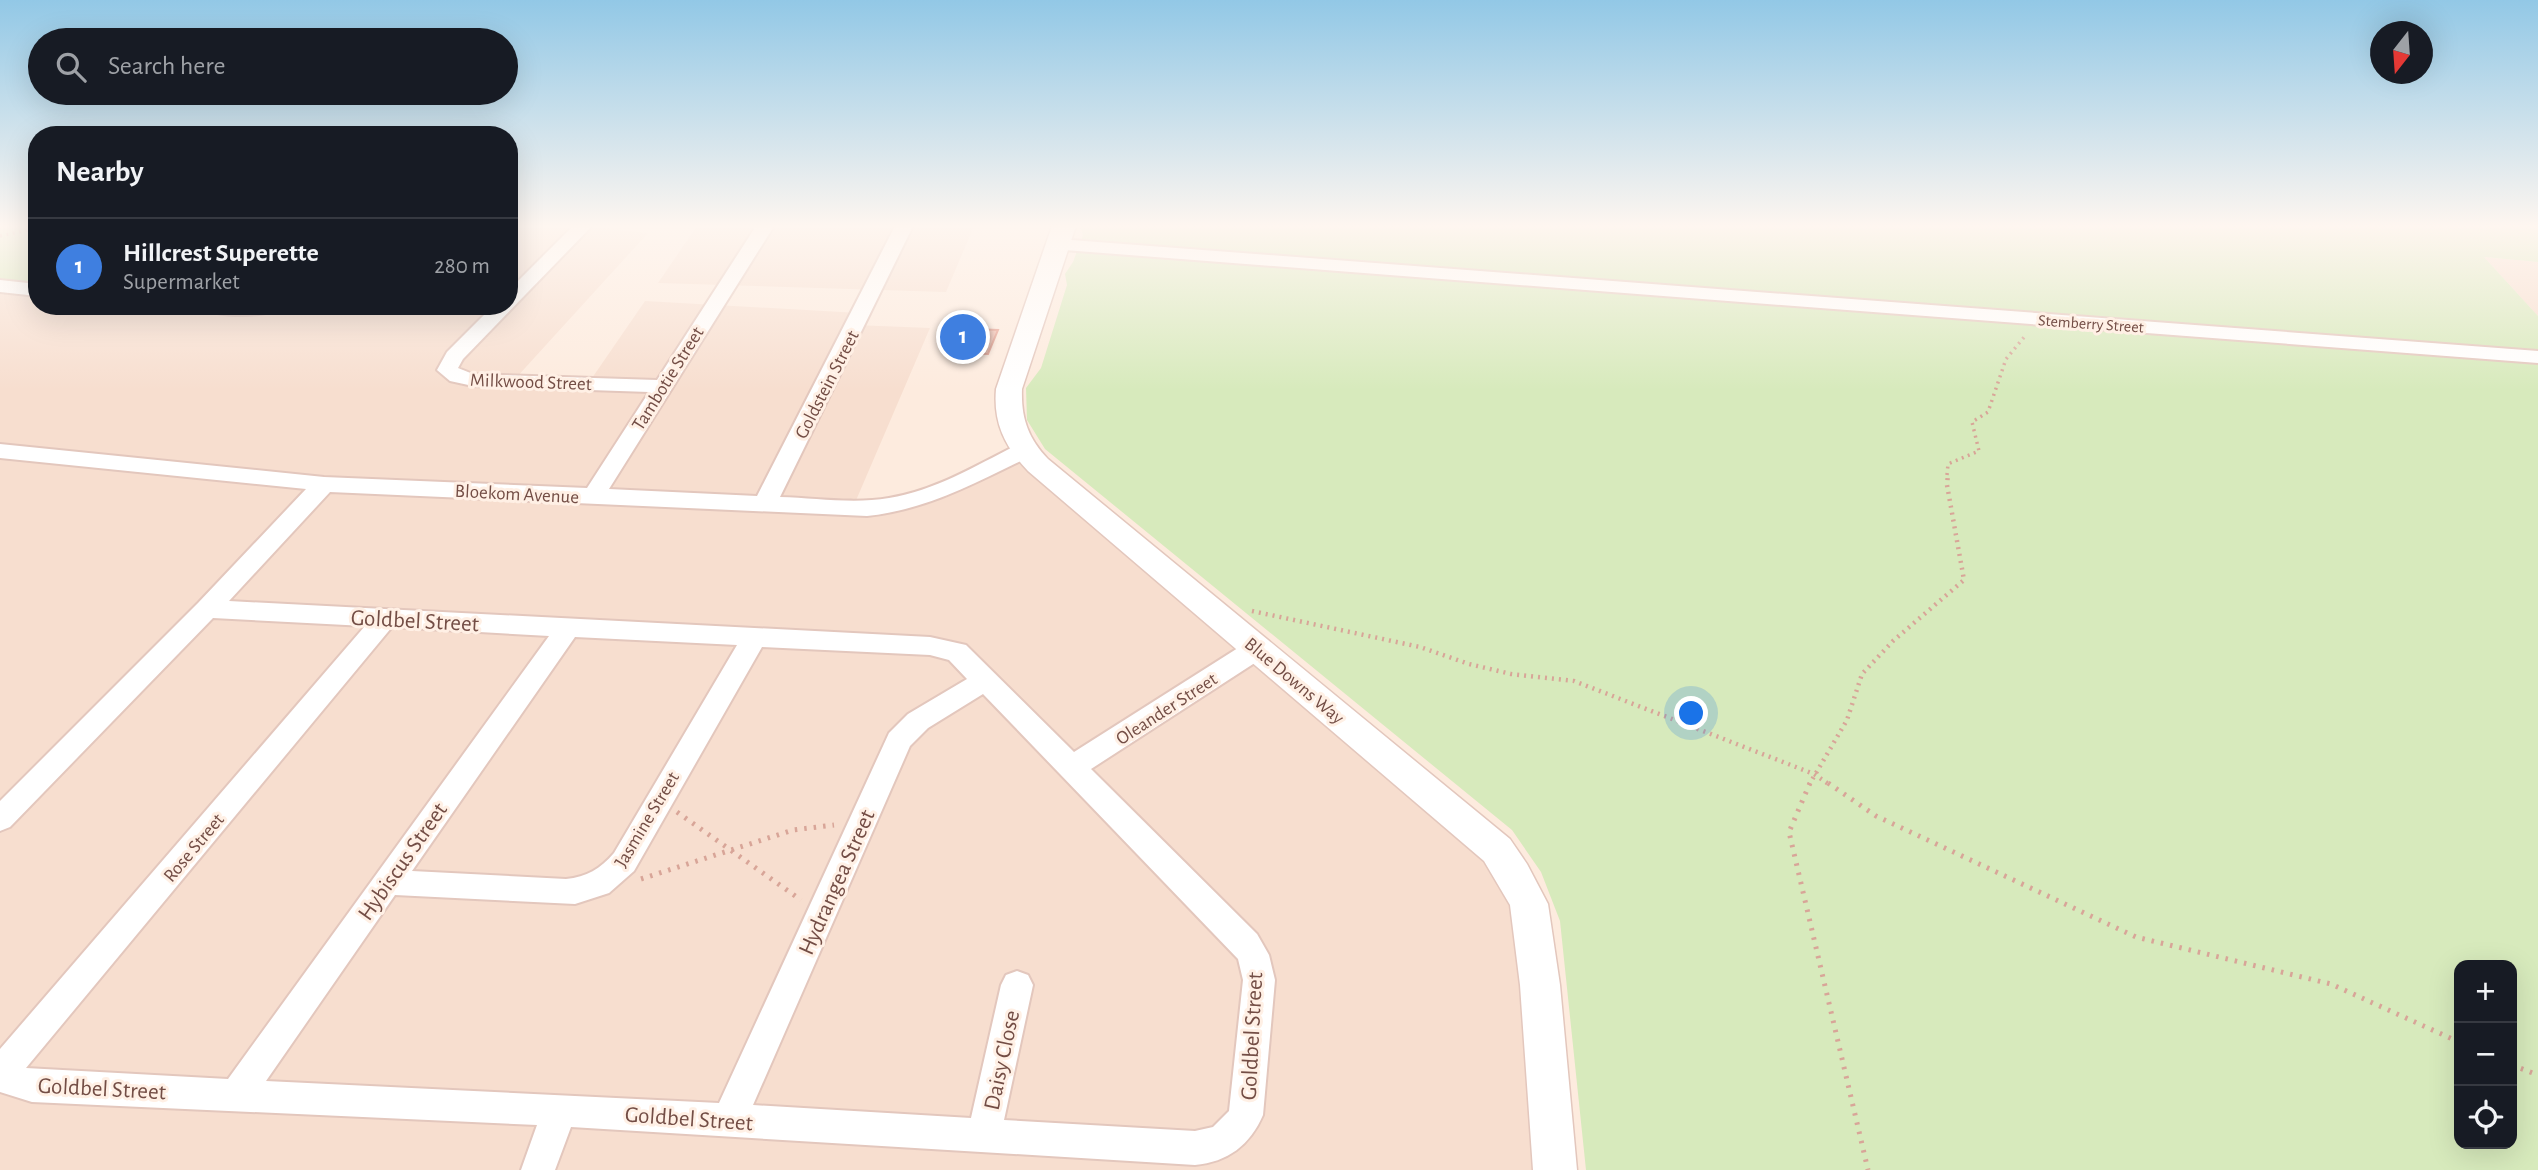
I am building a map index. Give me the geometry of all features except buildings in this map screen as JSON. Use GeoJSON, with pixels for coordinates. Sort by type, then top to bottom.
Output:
{"type":"FeatureCollection","features":[{"type":"Feature","properties":{"kind":"street","name":"Tambotie Street"},"geometry":{"type":"LineString","coordinates":[[593,496],[730,281]]}},
{"type":"Feature","properties":{"kind":"street","name":"Goldstein Street"},"geometry":{"type":"LineString","coordinates":[[765,503],[877,281]]}},
{"type":"Feature","properties":{"kind":"street","name":"Blue Downs Way"},"geometry":{"type":"LineString","coordinates":[[1046,281],[1009,389],[1009,422],[1023,451],[1497,850],[1514,875],[1529,904],[1540,985],[1555,1170]]}},
{"type":"Feature","properties":{"kind":"street","name":"Stemberry Street"},"geometry":{"type":"LineString","coordinates":[[1591,281],[2038,319],[2538,357]]}},
{"type":"Feature","properties":{"kind":"street"},"geometry":{"type":"LineString","coordinates":[[0,286],[28,289]]}},
{"type":"Feature","properties":{"kind":"street","name":"Milkwood Street"},"geometry":{"type":"LineString","coordinates":[[495,315],[454,356],[447,370],[457,377],[473,380],[662,386]]}},
{"type":"Feature","properties":{"kind":"street","name":"Bloekom Avenue"},"geometry":{"type":"LineString","coordinates":[[0,451],[324,484],[867,508],[901,505],[921,499],[1023,451]]}},
{"type":"Feature","properties":{"kind":"street"},"geometry":{"type":"LineString","coordinates":[[0,819],[207,609],[324,484]]}},
{"type":"Feature","properties":{"kind":"street","name":"Goldbel Street"},"geometry":{"type":"LineString","coordinates":[[0,1075],[32,1086],[560,1110],[1208,1147],[1220,1143],[1240,1127],[1249,1103],[1259,979],[1253,955],[1238,933],[957,652],[940,647],[207,609]]}},
{"type":"Feature","properties":{"kind":"street","name":"Rose Street"},"geometry":{"type":"LineString","coordinates":[[0,1075],[385,619]]}},
{"type":"Feature","properties":{"kind":"street","name":"Hybiscus Street"},"geometry":{"type":"LineString","coordinates":[[236,1095],[568,628]]}},
{"type":"Feature","properties":{"kind":"street","name":"Jasmine Street"},"geometry":{"type":"LineString","coordinates":[[387,882],[576,891],[595,886],[618,870],[754,638]]}},
{"type":"Feature","properties":{"kind":"street","name":"Oleander Street"},"geometry":{"type":"LineString","coordinates":[[1073,767],[1258,648]]}},
{"type":"Feature","properties":{"kind":"street","name":"Hydrangea Street"},"geometry":{"type":"LineString","coordinates":[[729,1120],[904,733],[918,721],[986,680]]}},
{"type":"Feature","properties":{"kind":"street","name":"Daisy Close"},"geometry":{"type":"LineString","coordinates":[[984,1135],[1017,985]]}},
{"type":"Feature","properties":{"kind":"street"},"geometry":{"type":"LineString","coordinates":[[538,1170],[560,1110]]}},
{"type":"Feature","properties":{"kind":"path"},"geometry":{"type":"LineString","coordinates":[[1868,1170],[1789,832],[1814,774],[1847,720],[1863,674],[1893,641],[1964,579],[1947,485],[1948,464],[1979,451],[1972,422],[1988,412],[2000,374],[2018,340],[2040,328],[2038,319]]}},
{"type":"Feature","properties":{"kind":"path"},"geometry":{"type":"LineString","coordinates":[[1245,610],[1420,647],[1469,664],[1511,674],[1574,681],[1814,774],[1876,816],[2136,937],[2331,984],[2454,1039]]}},
{"type":"Feature","properties":{"kind":"path"},"geometry":{"type":"LineString","coordinates":[[660,798],[821,916]]}},
{"type":"Feature","properties":{"kind":"path"},"geometry":{"type":"LineString","coordinates":[[618,870],[642,879],[793,830],[863,822]]}},
{"type":"Feature","properties":{"kind":"path"},"geometry":{"type":"LineString","coordinates":[[2517,1067],[2538,1075]]}},
{"type":"Feature","properties":{"kind":"shaded area"},"geometry":{"type":"Polygon","coordinates":[[[0,281],[28,281],[28,315],[518,315],[518,281],[605,281],[515,379],[590,381],[645,301],[859,313],[854,325],[930,328],[854,505],[881,507],[1022,451],[1513,875],[1553,1170],[0,1170],[0,281]]]}},
{"type":"Feature","properties":{"kind":"shaded area"},"geometry":{"type":"Polygon","coordinates":[[[660,281],[951,281],[946,292],[658,283],[660,281]]]}},
{"type":"Feature","properties":{"kind":"shaded area"},"geometry":{"type":"Polygon","coordinates":[[[2506,281],[2538,281],[2538,316],[2506,281]]]}},
{"type":"Feature","properties":{"kind":"green space"},"geometry":{"type":"Polygon","coordinates":[[[0,281],[28,281],[28,284],[0,281]]]}},
{"type":"Feature","properties":{"kind":"green space"},"geometry":{"type":"Polygon","coordinates":[[[1066,281],[2506,281],[2538,316],[2538,1170],[1586,1170],[1560,921],[1541,872],[1512,830],[1045,449],[1027,420],[1026,388],[1041,368],[1066,281]]]}},
{"type":"Feature","properties":{"kind":"place","name":"Hillcrest Superette"},"geometry":{"type":"Point","coordinates":[963,337]}}]}
